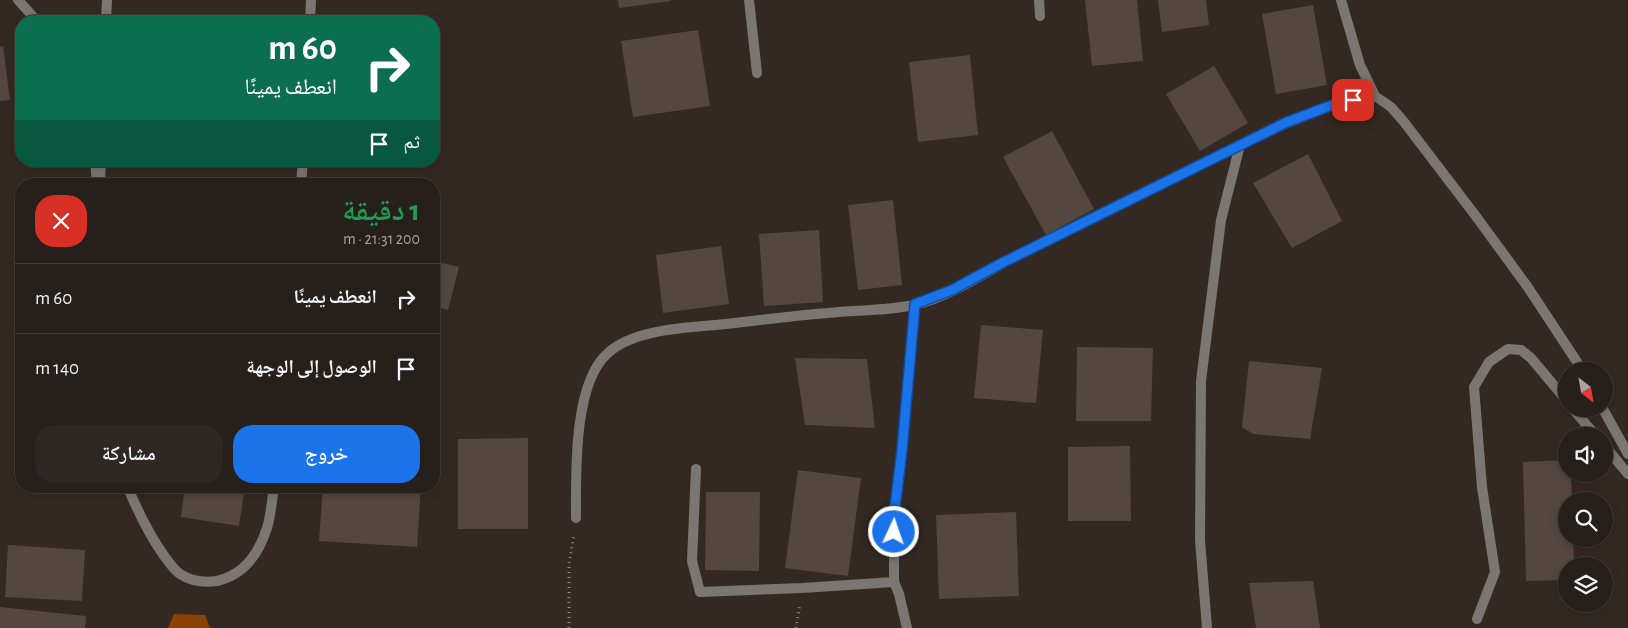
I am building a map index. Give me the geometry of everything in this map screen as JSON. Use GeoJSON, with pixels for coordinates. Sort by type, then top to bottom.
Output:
{"type":"FeatureCollection","features":[{"type":"Feature","properties":{"kind":"street"},"geometry":{"type":"LineString","coordinates":[[18,0],[32,15]]}},
{"type":"Feature","properties":{"kind":"street"},"geometry":{"type":"LineString","coordinates":[[106,15],[107,0]]}},
{"type":"Feature","properties":{"kind":"street"},"geometry":{"type":"LineString","coordinates":[[310,15],[311,0]]}},
{"type":"Feature","properties":{"kind":"street"},"geometry":{"type":"LineString","coordinates":[[748,0],[757,73]]}},
{"type":"Feature","properties":{"kind":"street"},"geometry":{"type":"LineString","coordinates":[[1039,0],[1040,16]]}},
{"type":"Feature","properties":{"kind":"street"},"geometry":{"type":"LineString","coordinates":[[1341,0],[1360,65],[1375,96],[1392,107],[1469,207],[1527,286],[1577,362]]}},
{"type":"Feature","properties":{"kind":"street"},"geometry":{"type":"LineString","coordinates":[[576,518],[576,463],[579,420],[590,381],[598,363],[608,352],[624,342],[638,337],[682,328],[830,313],[873,311],[915,304],[952,290],[1000,264],[1287,122],[1335,104],[1375,96]]}},
{"type":"Feature","properties":{"kind":"street"},"geometry":{"type":"LineString","coordinates":[[1206,628],[1200,540],[1201,381],[1221,220],[1240,145]]}},
{"type":"Feature","properties":{"kind":"street"},"geometry":{"type":"LineString","coordinates":[[907,628],[899,594],[894,582],[894,515],[902,450],[915,304]]}},
{"type":"Feature","properties":{"kind":"street"},"geometry":{"type":"LineString","coordinates":[[1477,619],[1495,572],[1482,487],[1474,387],[1489,362],[1508,349],[1521,350],[1531,358],[1558,390]]}},
{"type":"Feature","properties":{"kind":"street"},"geometry":{"type":"LineString","coordinates":[[1608,418],[1628,454]]}},
{"type":"Feature","properties":{"kind":"street"},"geometry":{"type":"LineString","coordinates":[[1613,456],[1628,474]]}},
{"type":"Feature","properties":{"kind":"street"},"geometry":{"type":"LineString","coordinates":[[696,469],[692,561],[700,592],[894,582]]}},
{"type":"Feature","properties":{"kind":"street"},"geometry":{"type":"LineString","coordinates":[[130,493],[154,542],[168,561],[179,574],[201,582],[223,579],[239,572],[246,566],[254,555],[267,528],[273,493]]}},
{"type":"Feature","properties":{"kind":"path"},"geometry":{"type":"LineString","coordinates":[[569,628],[569,564],[576,518]]}},
{"type":"Feature","properties":{"kind":"path"},"geometry":{"type":"LineString","coordinates":[[796,628],[802,588]]}},
{"type":"Feature","properties":{"kind":"shaded area"},"geometry":{"type":"Polygon","coordinates":[[[174,614],[205,615],[210,628],[168,628],[174,614]]]}},
{"type":"Feature","properties":{"kind":"building"},"geometry":{"type":"Polygon","coordinates":[[[618,0],[671,0],[671,1],[619,8],[618,0]]]}},
{"type":"Feature","properties":{"kind":"building"},"geometry":{"type":"Polygon","coordinates":[[[1085,0],[1137,0],[1143,61],[1092,66],[1085,0]]]}},
{"type":"Feature","properties":{"kind":"building"},"geometry":{"type":"Polygon","coordinates":[[[1158,0],[1206,0],[1209,25],[1162,32],[1158,0]]]}},
{"type":"Feature","properties":{"kind":"building"},"geometry":{"type":"Polygon","coordinates":[[[1313,5],[1327,85],[1276,94],[1262,14],[1313,5]]]}},
{"type":"Feature","properties":{"kind":"building"},"geometry":{"type":"Polygon","coordinates":[[[698,30],[710,106],[633,117],[621,41],[698,30]]]}},
{"type":"Feature","properties":{"kind":"building"},"geometry":{"type":"Polygon","coordinates":[[[3,46],[10,100],[0,101],[0,47],[3,46]]]}},
{"type":"Feature","properties":{"kind":"building"},"geometry":{"type":"Polygon","coordinates":[[[970,55],[978,135],[918,142],[909,62],[970,55]]]}},
{"type":"Feature","properties":{"kind":"building"},"geometry":{"type":"Polygon","coordinates":[[[1214,66],[1248,123],[1200,151],[1166,94],[1214,66]]]}},
{"type":"Feature","properties":{"kind":"building"},"geometry":{"type":"Polygon","coordinates":[[[1052,131],[1094,209],[1046,235],[1003,157],[1052,131]]]}},
{"type":"Feature","properties":{"kind":"building"},"geometry":{"type":"Polygon","coordinates":[[[1308,154],[1342,221],[1292,248],[1253,183],[1308,154]]]}},
{"type":"Feature","properties":{"kind":"building"},"geometry":{"type":"Polygon","coordinates":[[[893,200],[902,285],[858,290],[848,205],[893,200]]]}},
{"type":"Feature","properties":{"kind":"building"},"geometry":{"type":"Polygon","coordinates":[[[819,230],[823,302],[764,306],[759,234],[819,230]]]}},
{"type":"Feature","properties":{"kind":"building"},"geometry":{"type":"Polygon","coordinates":[[[721,246],[729,304],[663,313],[656,255],[721,246]]]}},
{"type":"Feature","properties":{"kind":"building"},"geometry":{"type":"Polygon","coordinates":[[[440,262],[459,267],[448,310],[440,308],[440,262]]]}},
{"type":"Feature","properties":{"kind":"building"},"geometry":{"type":"Polygon","coordinates":[[[981,325],[1043,330],[1036,403],[974,398],[981,325]]]}},
{"type":"Feature","properties":{"kind":"building"},"geometry":{"type":"Polygon","coordinates":[[[1077,347],[1153,348],[1151,421],[1076,421],[1077,347]]]}},
{"type":"Feature","properties":{"kind":"building"},"geometry":{"type":"Polygon","coordinates":[[[795,358],[867,359],[875,428],[805,425],[795,358]]]}},
{"type":"Feature","properties":{"kind":"building"},"geometry":{"type":"Polygon","coordinates":[[[1249,361],[1322,368],[1310,439],[1253,434],[1242,427],[1249,361]]]}},
{"type":"Feature","properties":{"kind":"building"},"geometry":{"type":"Polygon","coordinates":[[[528,438],[528,529],[458,529],[458,439],[528,438]]]}},
{"type":"Feature","properties":{"kind":"building"},"geometry":{"type":"Polygon","coordinates":[[[1130,446],[1131,521],[1068,521],[1068,447],[1130,446]]]}},
{"type":"Feature","properties":{"kind":"building"},"geometry":{"type":"Polygon","coordinates":[[[1558,460],[1558,482],[1571,482],[1572,492],[1558,492],[1558,547],[1573,547],[1574,557],[1558,557],[1558,580],[1526,581],[1523,462],[1558,460]]]}},
{"type":"Feature","properties":{"kind":"building"},"geometry":{"type":"Polygon","coordinates":[[[798,470],[861,478],[848,576],[785,568],[798,470]]]}},
{"type":"Feature","properties":{"kind":"building"},"geometry":{"type":"Polygon","coordinates":[[[706,492],[760,492],[759,571],[705,570],[706,492]]]}},
{"type":"Feature","properties":{"kind":"building"},"geometry":{"type":"Polygon","coordinates":[[[184,493],[244,493],[239,526],[181,517],[184,493]]]}},
{"type":"Feature","properties":{"kind":"building"},"geometry":{"type":"Polygon","coordinates":[[[322,493],[421,493],[417,547],[319,541],[322,493]]]}},
{"type":"Feature","properties":{"kind":"building"},"geometry":{"type":"Polygon","coordinates":[[[1016,512],[1019,596],[939,599],[936,515],[1016,512]]]}},
{"type":"Feature","properties":{"kind":"building"},"geometry":{"type":"Polygon","coordinates":[[[8,545],[85,550],[82,601],[5,597],[8,545]]]}},
{"type":"Feature","properties":{"kind":"building"},"geometry":{"type":"Polygon","coordinates":[[[1313,581],[1320,628],[1256,628],[1249,583],[1313,581]]]}},
{"type":"Feature","properties":{"kind":"building"},"geometry":{"type":"Polygon","coordinates":[[[0,607],[86,616],[85,628],[0,628],[0,607]]]}},
{"type":"Feature","properties":{"kind":"route"},"geometry":{"type":"LineString","coordinates":[[894,532],[894,515],[902,450],[915,304],[952,290],[1000,264],[1287,122],[1335,104],[1353,100]]}}]}
